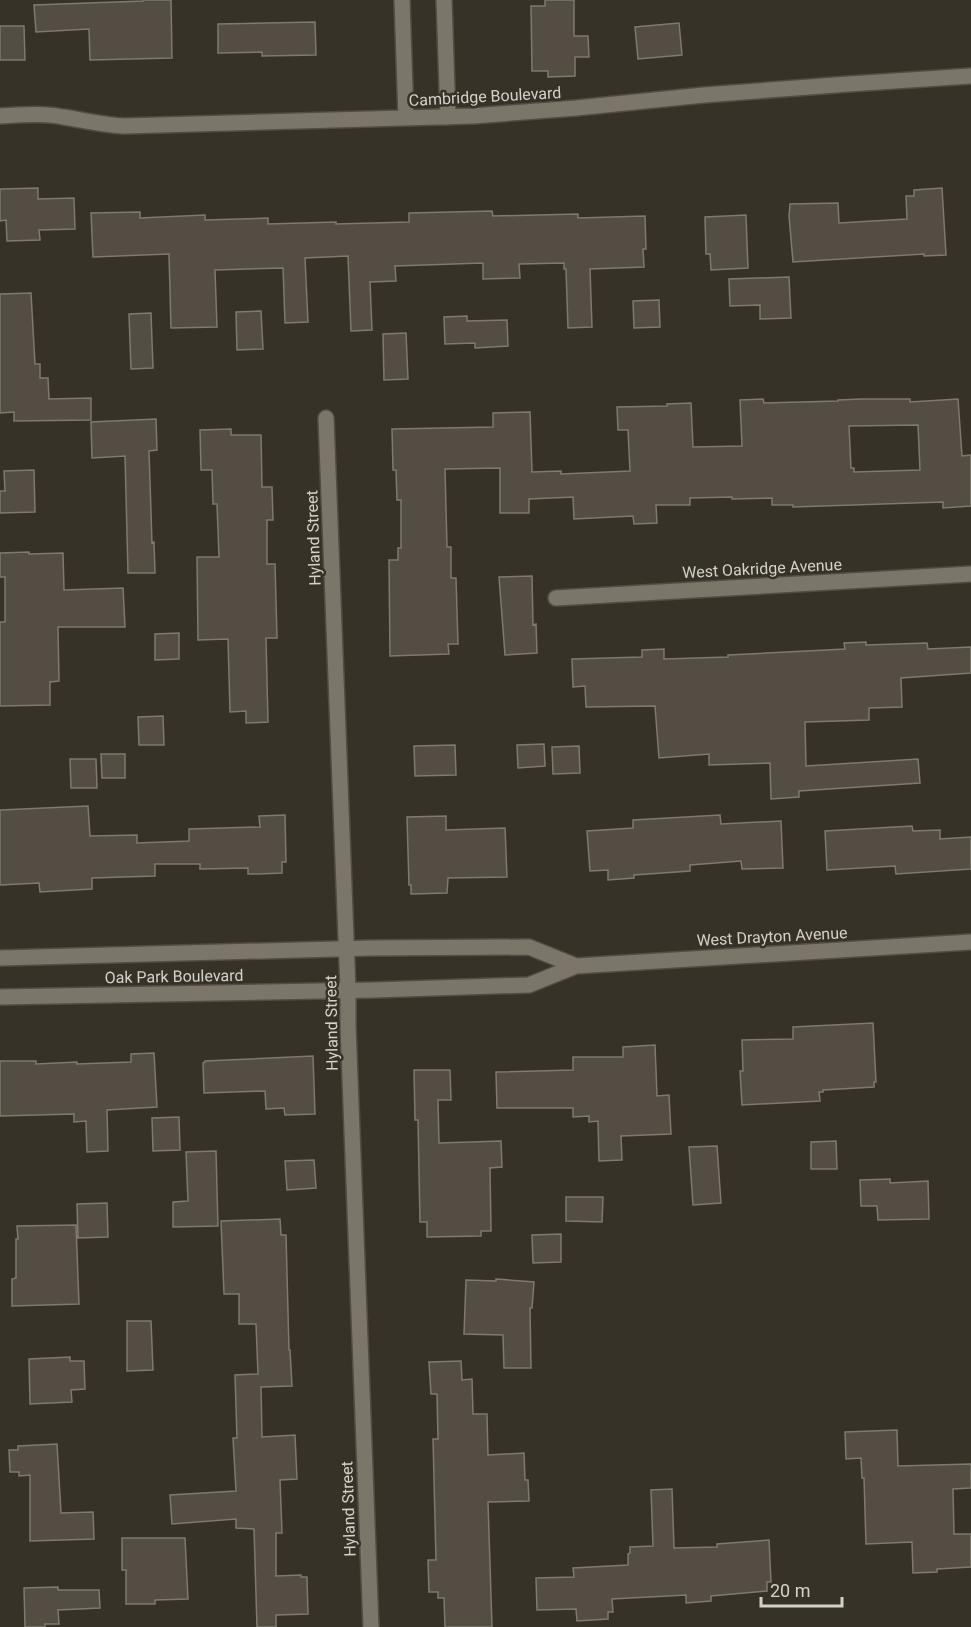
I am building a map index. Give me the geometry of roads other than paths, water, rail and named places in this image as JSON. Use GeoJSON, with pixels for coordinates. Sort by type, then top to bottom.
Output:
{"type":"FeatureCollection","features":[{"type":"Feature","properties":{"kind":"street"},"geometry":{"type":"LineString","coordinates":[[402,0],[406,118]]}},
{"type":"Feature","properties":{"kind":"street"},"geometry":{"type":"LineString","coordinates":[[444,0],[448,117]]}},
{"type":"Feature","properties":{"kind":"street","name":"Cambridge Boulevard"},"geometry":{"type":"LineString","coordinates":[[0,116],[61,116],[124,126],[448,117],[576,108],[704,95],[971,76]]}},
{"type":"Feature","properties":{"kind":"street","name":"Hyland Street"},"geometry":{"type":"LineString","coordinates":[[326,418],[371,1627]]}},
{"type":"Feature","properties":{"kind":"street","name":"West Oakridge Avenue"},"geometry":{"type":"LineString","coordinates":[[556,598],[971,574]]}},
{"type":"Feature","properties":{"kind":"street","name":"West Drayton Avenue"},"geometry":{"type":"LineString","coordinates":[[348,990],[529,985],[576,966],[971,942]]}},
{"type":"Feature","properties":{"kind":"street","name":"West Drayton Avenue"},"geometry":{"type":"LineString","coordinates":[[346,949],[529,947],[576,966]]}},
{"type":"Feature","properties":{"kind":"street","name":"Oak Park Boulevard"},"geometry":{"type":"LineString","coordinates":[[0,958],[346,949]]}},
{"type":"Feature","properties":{"kind":"street","name":"Oak Park Boulevard"},"geometry":{"type":"LineString","coordinates":[[0,997],[348,990]]}}]}
